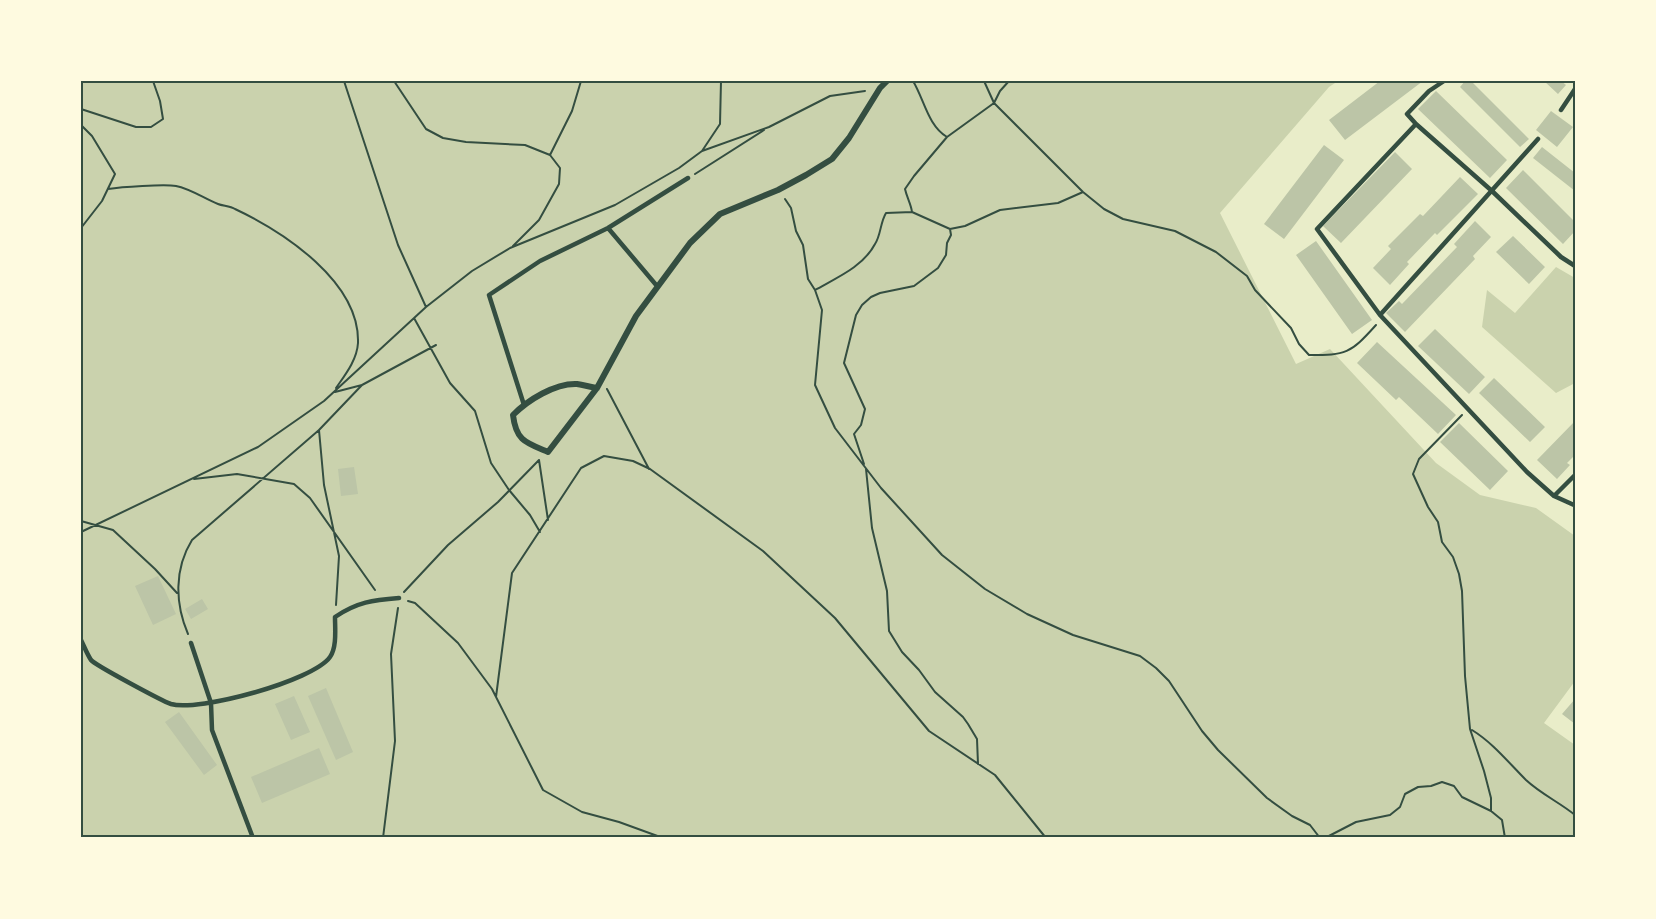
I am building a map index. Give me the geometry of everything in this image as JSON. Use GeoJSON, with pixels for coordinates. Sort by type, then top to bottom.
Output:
{"type":"FeatureCollection","features":[{"type":"Feature","properties":{"kind":"street"},"geometry":{"type":"LineString","coordinates":[[597,388],[576,384],[558,387],[524,405],[513,416],[515,429],[523,441],[548,452],[597,388],[636,316],[690,243],[720,214],[806,176],[832,159],[887,81]]}},
{"type":"Feature","properties":{"kind":"lane"},"geometry":{"type":"LineString","coordinates":[[1444,81],[1429,91],[1407,114],[1561,257],[1575,266]]}},
{"type":"Feature","properties":{"kind":"lane"},"geometry":{"type":"LineString","coordinates":[[1561,110],[1575,88]]}},
{"type":"Feature","properties":{"kind":"lane"},"geometry":{"type":"LineString","coordinates":[[1416,124],[1317,229],[1380,315],[1467,410],[1527,472],[1554,496],[1575,505]]}},
{"type":"Feature","properties":{"kind":"lane"},"geometry":{"type":"LineString","coordinates":[[1380,315],[1538,139]]}},
{"type":"Feature","properties":{"kind":"lane"},"geometry":{"type":"LineString","coordinates":[[524,405],[489,295],[540,261],[608,228],[688,178]]}},
{"type":"Feature","properties":{"kind":"lane"},"geometry":{"type":"LineString","coordinates":[[608,228],[657,286]]}},
{"type":"Feature","properties":{"kind":"lane"},"geometry":{"type":"LineString","coordinates":[[1554,496],[1575,474]]}},
{"type":"Feature","properties":{"kind":"lane"},"geometry":{"type":"LineString","coordinates":[[81,640],[92,662],[172,705],[211,702],[290,682],[317,668],[330,657],[334,646],[335,617],[351,606],[370,600],[399,598]]}},
{"type":"Feature","properties":{"kind":"lane"},"geometry":{"type":"LineString","coordinates":[[191,642],[211,702],[212,730],[253,838]]}},
{"type":"Feature","properties":{"kind":"path"},"geometry":{"type":"LineString","coordinates":[[81,109],[136,127],[151,127],[163,119],[153,81]]}},
{"type":"Feature","properties":{"kind":"path"},"geometry":{"type":"LineString","coordinates":[[344,81],[398,245],[426,306]]}},
{"type":"Feature","properties":{"kind":"path"},"geometry":{"type":"LineString","coordinates":[[394,81],[426,129],[443,138],[466,142],[525,145],[550,155],[560,168],[559,184],[539,220],[510,248]]}},
{"type":"Feature","properties":{"kind":"path"},"geometry":{"type":"LineString","coordinates":[[550,155],[572,111],[581,81]]}},
{"type":"Feature","properties":{"kind":"path"},"geometry":{"type":"LineString","coordinates":[[702,151],[720,124],[721,81]]}},
{"type":"Feature","properties":{"kind":"path"},"geometry":{"type":"LineString","coordinates":[[913,81],[929,116],[947,137]]}},
{"type":"Feature","properties":{"kind":"path"},"geometry":{"type":"LineString","coordinates":[[984,81],[994,103],[1083,192],[1104,209],[1123,219],[1175,231],[1216,252],[1246,276],[1255,290],[1291,328],[1299,344],[1309,355],[1334,355],[1349,351],[1357,346],[1377,324],[1380,315]]}},
{"type":"Feature","properties":{"kind":"path"},"geometry":{"type":"LineString","coordinates":[[912,212],[905,189],[914,176],[947,137],[994,103],[1000,91],[1009,81]]}},
{"type":"Feature","properties":{"kind":"path"},"geometry":{"type":"LineString","coordinates":[[688,178],[769,127],[830,96],[880,88]]}},
{"type":"Feature","properties":{"kind":"path"},"geometry":{"type":"LineString","coordinates":[[81,125],[92,136],[115,174],[102,201],[81,228]]}},
{"type":"Feature","properties":{"kind":"path"},"geometry":{"type":"LineString","coordinates":[[81,532],[258,447],[324,401],[426,306],[472,271],[510,248],[615,205],[679,168],[702,151],[769,127]]}},
{"type":"Feature","properties":{"kind":"path"},"geometry":{"type":"LineString","coordinates":[[108,189],[173,185],[189,189],[218,204],[233,207],[307,252],[345,294],[357,333],[358,346],[352,363],[333,393]]}},
{"type":"Feature","properties":{"kind":"path"},"geometry":{"type":"LineString","coordinates":[[777,190],[791,208],[796,231],[803,245],[808,279],[815,290],[822,310],[815,385],[835,428],[881,488],[942,555],[985,589],[1027,614],[1073,635],[1140,656],[1156,668],[1169,681],[1202,731],[1218,750],[1267,798],[1292,816],[1310,825],[1320,838]]}},
{"type":"Feature","properties":{"kind":"path"},"geometry":{"type":"LineString","coordinates":[[815,290],[838,279],[867,257],[877,242],[882,219],[886,213],[912,212],[950,229],[964,226],[1000,210],[1058,203],[1083,192]]}},
{"type":"Feature","properties":{"kind":"path"},"geometry":{"type":"LineString","coordinates":[[950,229],[951,235],[947,243],[946,255],[938,268],[914,286],[880,293],[862,305],[856,315],[844,363],[865,409],[861,425],[854,434],[866,468],[872,528],[887,591],[889,631],[935,692],[968,724],[977,739],[978,764]]}},
{"type":"Feature","properties":{"kind":"path"},"geometry":{"type":"LineString","coordinates":[[414,318],[450,383],[475,411],[491,463],[540,532]]}},
{"type":"Feature","properties":{"kind":"path"},"geometry":{"type":"LineString","coordinates":[[333,393],[362,385],[436,345]]}},
{"type":"Feature","properties":{"kind":"path"},"geometry":{"type":"LineString","coordinates":[[602,379],[650,469]]}},
{"type":"Feature","properties":{"kind":"path"},"geometry":{"type":"LineString","coordinates":[[191,642],[183,622],[177,593],[184,554],[192,540],[319,430],[362,385]]}},
{"type":"Feature","properties":{"kind":"path"},"geometry":{"type":"LineString","coordinates":[[1467,410],[1419,459],[1413,474],[1428,507],[1438,522],[1442,542],[1453,557],[1459,574],[1470,729],[1491,798],[1491,811]]}},
{"type":"Feature","properties":{"kind":"path"},"geometry":{"type":"LineString","coordinates":[[319,430],[324,485],[339,556],[335,617]]}},
{"type":"Feature","properties":{"kind":"path"},"geometry":{"type":"LineString","coordinates":[[383,838],[395,741],[391,654],[399,598],[448,545],[548,452]]}},
{"type":"Feature","properties":{"kind":"path"},"geometry":{"type":"LineString","coordinates":[[496,697],[512,573],[581,468],[604,456],[633,461],[650,469],[763,551],[835,618],[929,730],[994,775],[1046,838]]}},
{"type":"Feature","properties":{"kind":"path"},"geometry":{"type":"LineString","coordinates":[[539,460],[548,520]]}},
{"type":"Feature","properties":{"kind":"path"},"geometry":{"type":"LineString","coordinates":[[192,479],[237,474],[294,484],[310,498],[382,599]]}},
{"type":"Feature","properties":{"kind":"path"},"geometry":{"type":"LineString","coordinates":[[81,521],[112,530],[155,569],[177,593]]}},
{"type":"Feature","properties":{"kind":"path"},"geometry":{"type":"LineString","coordinates":[[415,603],[458,643],[496,697],[543,790],[582,812],[663,838]]}},
{"type":"Feature","properties":{"kind":"path"},"geometry":{"type":"LineString","coordinates":[[1470,729],[1487,739],[1526,780],[1543,794],[1560,803],[1575,815]]}},
{"type":"Feature","properties":{"kind":"path"},"geometry":{"type":"LineString","coordinates":[[1325,838],[1356,822],[1390,815],[1400,807],[1405,795],[1418,787],[1442,782],[1454,786],[1462,797],[1491,811],[1502,820],[1505,838]]}},
{"type":"Feature","properties":{"kind":"green space"},"geometry":{"type":"Polygon","coordinates":[[[81,81],[1338,81],[1329,87],[1220,213],[1296,364],[1330,349],[1436,463],[1480,495],[1536,508],[1575,536],[1575,681],[1544,723],[1575,745],[1575,838],[81,838],[81,81]]]}},
{"type":"Feature","properties":{"kind":"green space"},"geometry":{"type":"Polygon","coordinates":[[[1556,267],[1575,278],[1575,383],[1556,393],[1482,327],[1487,290],[1515,313],[1556,267]]]}},
{"type":"Feature","properties":{"kind":"building"},"geometry":{"type":"Polygon","coordinates":[[[1380,81],[1423,81],[1345,140],[1329,120],[1380,81]]]}},
{"type":"Feature","properties":{"kind":"building"},"geometry":{"type":"Polygon","coordinates":[[[1465,81],[1471,81],[1529,139],[1520,147],[1460,87],[1465,81]]]}},
{"type":"Feature","properties":{"kind":"building"},"geometry":{"type":"Polygon","coordinates":[[[1544,81],[1561,81],[1566,85],[1558,94],[1544,81]]]}},
{"type":"Feature","properties":{"kind":"building"},"geometry":{"type":"Polygon","coordinates":[[[1436,91],[1507,160],[1490,178],[1418,109],[1436,91]]]}},
{"type":"Feature","properties":{"kind":"building"},"geometry":{"type":"Polygon","coordinates":[[[1551,111],[1573,127],[1557,147],[1536,130],[1551,111]]]}},
{"type":"Feature","properties":{"kind":"building"},"geometry":{"type":"Polygon","coordinates":[[[1324,145],[1344,160],[1284,239],[1264,224],[1324,145]]]}},
{"type":"Feature","properties":{"kind":"building"},"geometry":{"type":"Polygon","coordinates":[[[1542,147],[1575,173],[1575,191],[1533,158],[1542,147]]]}},
{"type":"Feature","properties":{"kind":"building"},"geometry":{"type":"Polygon","coordinates":[[[1395,152],[1412,169],[1341,243],[1323,226],[1395,152]]]}},
{"type":"Feature","properties":{"kind":"building"},"geometry":{"type":"Polygon","coordinates":[[[1523,170],[1575,222],[1575,231],[1563,244],[1506,188],[1523,170]]]}},
{"type":"Feature","properties":{"kind":"building"},"geometry":{"type":"Polygon","coordinates":[[[1460,177],[1478,194],[1437,235],[1435,233],[1407,262],[1409,264],[1390,285],[1373,268],[1391,249],[1388,246],[1420,214],[1423,216],[1460,177]]]}},
{"type":"Feature","properties":{"kind":"building"},"geometry":{"type":"Polygon","coordinates":[[[1475,221],[1491,237],[1473,256],[1475,259],[1405,332],[1386,313],[1399,301],[1402,304],[1457,247],[1454,244],[1475,221]]]}},
{"type":"Feature","properties":{"kind":"building"},"geometry":{"type":"Polygon","coordinates":[[[1513,236],[1545,267],[1529,284],[1496,252],[1513,236]]]}},
{"type":"Feature","properties":{"kind":"building"},"geometry":{"type":"Polygon","coordinates":[[[1316,241],[1372,320],[1352,334],[1296,255],[1316,241]]]}},
{"type":"Feature","properties":{"kind":"building"},"geometry":{"type":"Polygon","coordinates":[[[1435,329],[1485,377],[1469,394],[1418,346],[1435,329]]]}},
{"type":"Feature","properties":{"kind":"building"},"geometry":{"type":"Polygon","coordinates":[[[1377,342],[1456,415],[1438,434],[1399,397],[1396,400],[1357,363],[1377,342]]]}},
{"type":"Feature","properties":{"kind":"building"},"geometry":{"type":"Polygon","coordinates":[[[1494,378],[1545,427],[1530,442],[1479,393],[1494,378]]]}},
{"type":"Feature","properties":{"kind":"building"},"geometry":{"type":"Polygon","coordinates":[[[1575,421],[1575,455],[1567,463],[1570,465],[1557,479],[1537,460],[1575,421]]]}},
{"type":"Feature","properties":{"kind":"building"},"geometry":{"type":"Polygon","coordinates":[[[1459,423],[1508,471],[1490,490],[1440,442],[1459,423]]]}},
{"type":"Feature","properties":{"kind":"building"},"geometry":{"type":"Polygon","coordinates":[[[354,467],[358,494],[341,496],[338,469],[354,467]]]}},
{"type":"Feature","properties":{"kind":"building"},"geometry":{"type":"Polygon","coordinates":[[[158,576],[176,614],[153,625],[135,586],[158,576]]]}},
{"type":"Feature","properties":{"kind":"building"},"geometry":{"type":"Polygon","coordinates":[[[202,599],[208,609],[191,619],[185,609],[202,599]]]}},
{"type":"Feature","properties":{"kind":"building"},"geometry":{"type":"Polygon","coordinates":[[[326,688],[353,752],[336,760],[308,696],[326,688]]]}},
{"type":"Feature","properties":{"kind":"building"},"geometry":{"type":"Polygon","coordinates":[[[294,696],[310,732],[291,740],[275,704],[294,696]]]}},
{"type":"Feature","properties":{"kind":"building"},"geometry":{"type":"Polygon","coordinates":[[[1575,699],[1575,724],[1562,714],[1575,699]]]}},
{"type":"Feature","properties":{"kind":"building"},"geometry":{"type":"Polygon","coordinates":[[[179,712],[217,765],[204,775],[165,722],[179,712]]]}},
{"type":"Feature","properties":{"kind":"building"},"geometry":{"type":"Polygon","coordinates":[[[319,748],[330,774],[262,803],[251,777],[319,748]]]}}]}
